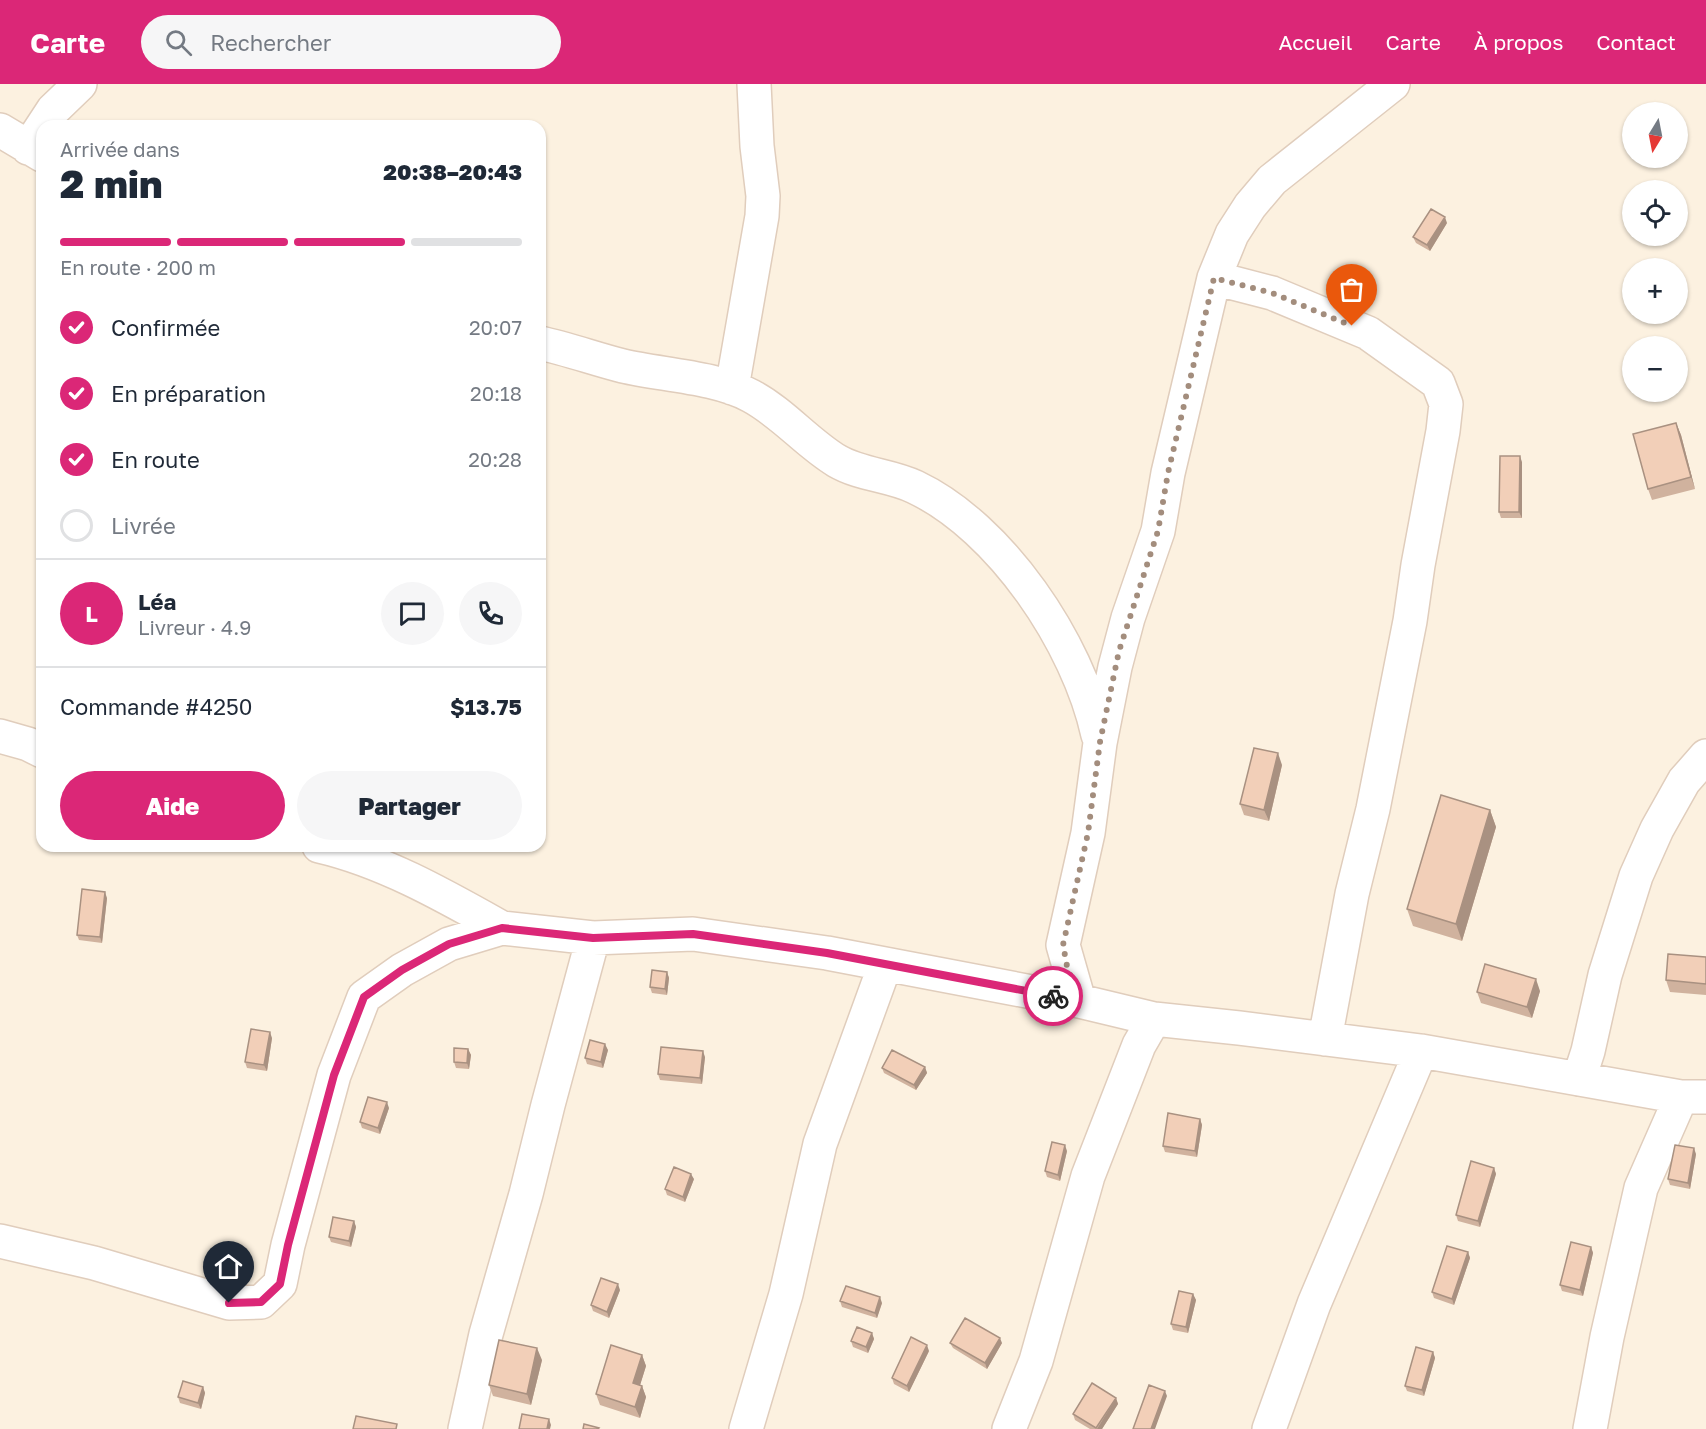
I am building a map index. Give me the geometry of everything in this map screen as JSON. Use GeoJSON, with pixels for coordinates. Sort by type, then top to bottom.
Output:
{"type":"FeatureCollection","features":[{"type":"Feature","properties":{"kind":"street"},"geometry":{"type":"LineString","coordinates":[[49,120],[53,110],[80,84]]}},
{"type":"Feature","properties":{"kind":"street"},"geometry":{"type":"LineString","coordinates":[[732,388],[762,216],[762,181],[754,84]]}},
{"type":"Feature","properties":{"kind":"street"},"geometry":{"type":"LineString","coordinates":[[1079,1001],[1067,966],[1063,945],[1088,833],[1100,742],[1115,667],[1128,618],[1158,531],[1168,473],[1214,278],[1232,234],[1250,206],[1272,180],[1393,84]]}},
{"type":"Feature","properties":{"kind":"street"},"geometry":{"type":"LineString","coordinates":[[0,130],[35,152]]}},
{"type":"Feature","properties":{"kind":"street"},"geometry":{"type":"LineString","coordinates":[[1214,278],[1272,293],[1368,333],[1438,383],[1446,404],[1410,621],[1372,809],[1352,894],[1325,1039]]}},
{"type":"Feature","properties":{"kind":"street"},"geometry":{"type":"LineString","coordinates":[[546,344],[622,365],[732,388],[750,395],[838,462],[855,470],[894,478],[915,487],[943,504],[989,540],[1034,597],[1062,641],[1085,689],[1100,742]]}},
{"type":"Feature","properties":{"kind":"street"},"geometry":{"type":"LineString","coordinates":[[0,736],[36,748]]}},
{"type":"Feature","properties":{"kind":"street"},"geometry":{"type":"LineString","coordinates":[[1579,1078],[1588,1051],[1605,975],[1636,876],[1657,830],[1684,781],[1706,756]]}},
{"type":"Feature","properties":{"kind":"street"},"geometry":{"type":"LineString","coordinates":[[341,852],[393,872],[440,894],[502,928],[593,938],[693,934],[827,953],[1079,1001],[1154,1019],[1421,1051],[1694,1097],[1641,1188],[1607,1337],[1590,1429]]}},
{"type":"Feature","properties":{"kind":"street"},"geometry":{"type":"LineString","coordinates":[[0,1241],[94,1263],[229,1303],[261,1302],[280,1284],[291,1234],[334,1075],[364,997],[402,970],[449,944],[502,928]]}},
{"type":"Feature","properties":{"kind":"street"},"geometry":{"type":"LineString","coordinates":[[465,1429],[486,1334],[526,1194],[593,938]]}},
{"type":"Feature","properties":{"kind":"street"},"geometry":{"type":"LineString","coordinates":[[746,1429],[786,1294],[820,1144],[885,964]]}},
{"type":"Feature","properties":{"kind":"street"},"geometry":{"type":"LineString","coordinates":[[1009,1429],[1036,1361],[1088,1176],[1139,1045],[1154,1019]]}},
{"type":"Feature","properties":{"kind":"street"},"geometry":{"type":"LineString","coordinates":[[1269,1429],[1314,1304],[1421,1051]]}},
{"type":"Feature","properties":{"kind":"building"},"geometry":{"type":"Polygon","coordinates":[[[1431,209],[1445,217],[1427,245],[1413,237],[1431,209]]]}},
{"type":"Feature","properties":{"kind":"building"},"geometry":{"type":"Polygon","coordinates":[[[1676,423],[1691,477],[1648,489],[1633,434],[1676,423]]]}},
{"type":"Feature","properties":{"kind":"building"},"geometry":{"type":"Polygon","coordinates":[[[1500,456],[1520,456],[1519,512],[1499,512],[1500,456]]]}},
{"type":"Feature","properties":{"kind":"building"},"geometry":{"type":"Polygon","coordinates":[[[1254,748],[1278,753],[1264,810],[1240,804],[1254,748]]]}},
{"type":"Feature","properties":{"kind":"building"},"geometry":{"type":"Polygon","coordinates":[[[1441,795],[1490,810],[1456,924],[1407,909],[1441,795]]]}},
{"type":"Feature","properties":{"kind":"building"},"geometry":{"type":"Polygon","coordinates":[[[82,889],[105,892],[100,937],[77,935],[82,889]]]}},
{"type":"Feature","properties":{"kind":"building"},"geometry":{"type":"Polygon","coordinates":[[[1668,954],[1706,957],[1706,984],[1666,980],[1668,954]]]}},
{"type":"Feature","properties":{"kind":"building"},"geometry":{"type":"Polygon","coordinates":[[[1485,964],[1536,979],[1527,1007],[1477,992],[1485,964]]]}},
{"type":"Feature","properties":{"kind":"building"},"geometry":{"type":"Polygon","coordinates":[[[652,970],[667,972],[665,989],[650,987],[652,970]]]}},
{"type":"Feature","properties":{"kind":"building"},"geometry":{"type":"Polygon","coordinates":[[[251,1029],[270,1032],[264,1065],[245,1062],[251,1029]]]}},
{"type":"Feature","properties":{"kind":"building"},"geometry":{"type":"Polygon","coordinates":[[[590,1040],[605,1044],[601,1062],[585,1058],[590,1040]]]}},
{"type":"Feature","properties":{"kind":"building"},"geometry":{"type":"Polygon","coordinates":[[[661,1047],[703,1051],[700,1078],[658,1074],[661,1047]]]}},
{"type":"Feature","properties":{"kind":"building"},"geometry":{"type":"Polygon","coordinates":[[[454,1048],[468,1049],[467,1063],[454,1062],[454,1048]]]}},
{"type":"Feature","properties":{"kind":"building"},"geometry":{"type":"Polygon","coordinates":[[[892,1050],[925,1067],[914,1085],[882,1068],[892,1050]]]}},
{"type":"Feature","properties":{"kind":"building"},"geometry":{"type":"Polygon","coordinates":[[[368,1097],[387,1102],[378,1128],[360,1122],[368,1097]]]}},
{"type":"Feature","properties":{"kind":"building"},"geometry":{"type":"Polygon","coordinates":[[[1168,1113],[1200,1119],[1195,1151],[1163,1146],[1168,1113]]]}},
{"type":"Feature","properties":{"kind":"building"},"geometry":{"type":"Polygon","coordinates":[[[1052,1142],[1065,1145],[1058,1175],[1045,1171],[1052,1142]]]}},
{"type":"Feature","properties":{"kind":"building"},"geometry":{"type":"Polygon","coordinates":[[[1675,1145],[1694,1148],[1688,1183],[1668,1179],[1675,1145]]]}},
{"type":"Feature","properties":{"kind":"building"},"geometry":{"type":"Polygon","coordinates":[[[1471,1161],[1494,1168],[1478,1221],[1456,1215],[1471,1161]]]}},
{"type":"Feature","properties":{"kind":"building"},"geometry":{"type":"Polygon","coordinates":[[[674,1167],[691,1174],[683,1197],[665,1189],[674,1167]]]}},
{"type":"Feature","properties":{"kind":"building"},"geometry":{"type":"Polygon","coordinates":[[[333,1217],[354,1221],[349,1241],[329,1237],[333,1217]]]}},
{"type":"Feature","properties":{"kind":"building"},"geometry":{"type":"Polygon","coordinates":[[[1571,1242],[1591,1247],[1580,1290],[1560,1285],[1571,1242]]]}},
{"type":"Feature","properties":{"kind":"building"},"geometry":{"type":"Polygon","coordinates":[[[1447,1246],[1468,1252],[1452,1299],[1432,1292],[1447,1246]]]}},
{"type":"Feature","properties":{"kind":"building"},"geometry":{"type":"Polygon","coordinates":[[[601,1278],[618,1284],[607,1312],[591,1305],[601,1278]]]}},
{"type":"Feature","properties":{"kind":"building"},"geometry":{"type":"Polygon","coordinates":[[[846,1286],[880,1297],[875,1313],[840,1301],[846,1286]]]}},
{"type":"Feature","properties":{"kind":"building"},"geometry":{"type":"Polygon","coordinates":[[[1179,1291],[1193,1294],[1186,1327],[1171,1324],[1179,1291]]]}},
{"type":"Feature","properties":{"kind":"building"},"geometry":{"type":"Polygon","coordinates":[[[965,1318],[1000,1338],[985,1363],[950,1343],[965,1318]]]}},
{"type":"Feature","properties":{"kind":"building"},"geometry":{"type":"Polygon","coordinates":[[[857,1327],[872,1333],[866,1347],[851,1341],[857,1327]]]}},
{"type":"Feature","properties":{"kind":"building"},"geometry":{"type":"Polygon","coordinates":[[[911,1337],[927,1345],[907,1386],[892,1378],[911,1337]]]}},
{"type":"Feature","properties":{"kind":"building"},"geometry":{"type":"Polygon","coordinates":[[[499,1340],[537,1348],[527,1394],[489,1385],[499,1340]]]}},
{"type":"Feature","properties":{"kind":"building"},"geometry":{"type":"Polygon","coordinates":[[[611,1345],[642,1355],[633,1383],[642,1386],[635,1407],[596,1394],[611,1345]]]}},
{"type":"Feature","properties":{"kind":"building"},"geometry":{"type":"Polygon","coordinates":[[[1416,1347],[1433,1352],[1422,1390],[1405,1386],[1416,1347]]]}},
{"type":"Feature","properties":{"kind":"building"},"geometry":{"type":"Polygon","coordinates":[[[183,1381],[203,1387],[198,1403],[178,1397],[183,1381]]]}},
{"type":"Feature","properties":{"kind":"building"},"geometry":{"type":"Polygon","coordinates":[[[1092,1383],[1116,1398],[1096,1428],[1073,1414],[1092,1383]]]}},
{"type":"Feature","properties":{"kind":"building"},"geometry":{"type":"Polygon","coordinates":[[[1149,1385],[1165,1391],[1151,1429],[1133,1429],[1149,1385]]]}},
{"type":"Feature","properties":{"kind":"building"},"geometry":{"type":"Polygon","coordinates":[[[522,1414],[549,1419],[547,1429],[519,1429],[522,1414]]]}},
{"type":"Feature","properties":{"kind":"building"},"geometry":{"type":"Polygon","coordinates":[[[356,1416],[397,1424],[396,1429],[353,1429],[356,1416]]]}},
{"type":"Feature","properties":{"kind":"building"},"geometry":{"type":"Polygon","coordinates":[[[584,1424],[599,1428],[583,1429],[584,1424]]]}},
{"type":"Feature","properties":{"kind":"way so far"},"geometry":{"type":"LineString","coordinates":[[1053,996],[1079,1001],[1067,966],[1063,945],[1088,833],[1100,742],[1115,667],[1128,618],[1158,531],[1168,473],[1214,278],[1272,293],[1352,326]]}},
{"type":"Feature","properties":{"kind":"route"},"geometry":{"type":"LineString","coordinates":[[229,1303],[261,1302],[280,1284],[288,1245],[334,1075],[364,997],[402,970],[449,944],[502,928],[593,938],[693,934],[827,953],[1053,996]]}}]}
